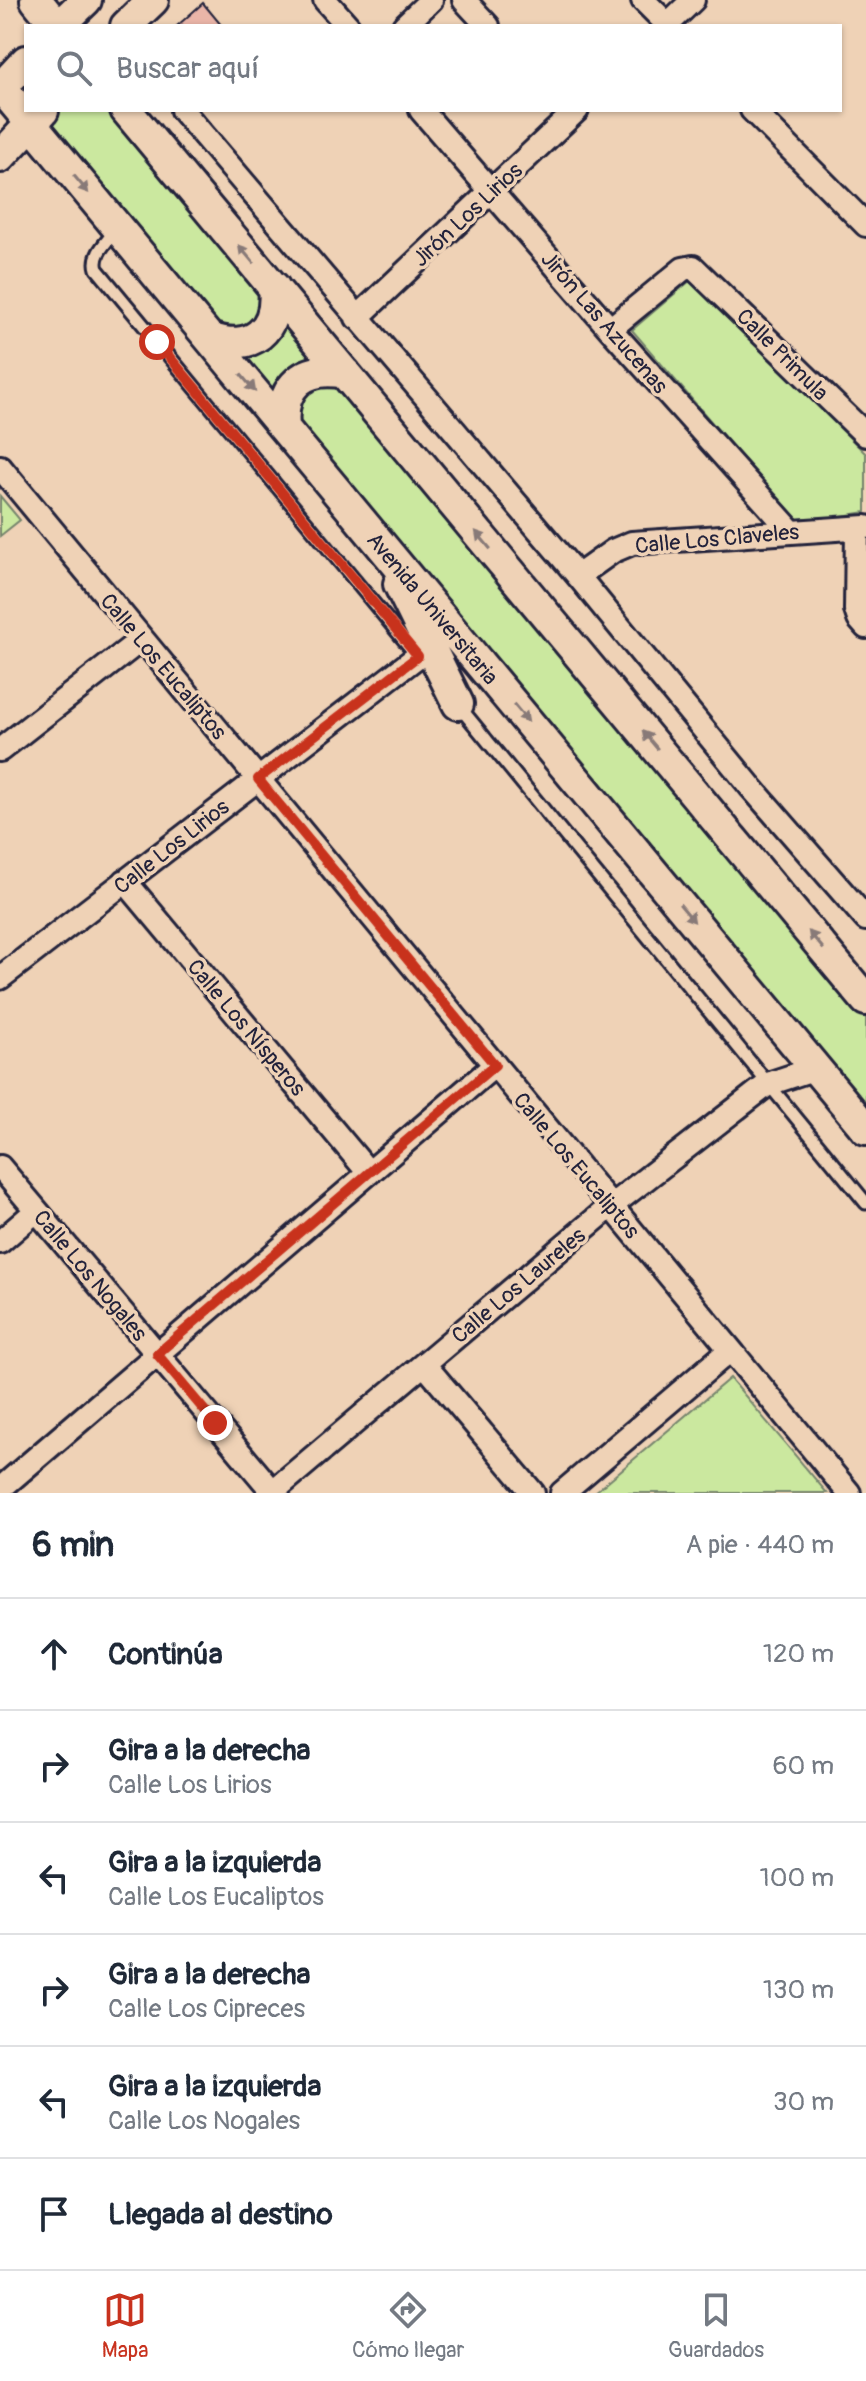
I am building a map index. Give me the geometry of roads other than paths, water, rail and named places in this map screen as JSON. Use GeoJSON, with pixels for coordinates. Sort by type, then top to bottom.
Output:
{"type":"FeatureCollection","features":[{"type":"Feature","properties":{"kind":"main road"},"geometry":{"type":"LineString","coordinates":[[36,0],[56,24]]}},
{"type":"Feature","properties":{"kind":"main road"},"geometry":{"type":"LineString","coordinates":[[60,24],[86,0]]}},
{"type":"Feature","properties":{"kind":"main road"},"geometry":{"type":"LineString","coordinates":[[128,24],[153,0]]}},
{"type":"Feature","properties":{"kind":"main road"},"geometry":{"type":"LineString","coordinates":[[0,88],[24,63]]}},
{"type":"Feature","properties":{"kind":"main road","name":"Avenida Universitaria"},"geometry":{"type":"LineString","coordinates":[[0,88],[24,106]]}},
{"type":"Feature","properties":{"kind":"main road"},"geometry":{"type":"LineString","coordinates":[[128,112],[866,1000]]}},
{"type":"Feature","properties":{"kind":"main road"},"geometry":{"type":"LineString","coordinates":[[0,157],[38,117]]}},
{"type":"Feature","properties":{"kind":"main road","name":"Avenida Universitaria"},"geometry":{"type":"LineString","coordinates":[[38,117],[118,228],[866,1129]]}},
{"type":"Feature","properties":{"kind":"main road"},"geometry":{"type":"LineString","coordinates":[[210,338],[235,344],[259,336],[271,322],[276,305],[274,287]]}},
{"type":"Feature","properties":{"kind":"main road"},"geometry":{"type":"LineString","coordinates":[[284,427],[283,410],[287,394],[298,381],[312,373],[328,370],[345,373]]}},
{"type":"Feature","properties":{"kind":"main road"},"geometry":{"type":"LineString","coordinates":[[377,540],[458,704]]}},
{"type":"Feature","properties":{"kind":"street"},"geometry":{"type":"LineString","coordinates":[[325,0],[346,24]]}},
{"type":"Feature","properties":{"kind":"street"},"geometry":{"type":"LineString","coordinates":[[406,24],[431,0]]}},
{"type":"Feature","properties":{"kind":"street"},"geometry":{"type":"LineString","coordinates":[[464,0],[486,24]]}},
{"type":"Feature","properties":{"kind":"street"},"geometry":{"type":"LineString","coordinates":[[643,0],[667,24]]}},
{"type":"Feature","properties":{"kind":"street"},"geometry":{"type":"LineString","coordinates":[[669,24],[693,0]]}},
{"type":"Feature","properties":{"kind":"street"},"geometry":{"type":"LineString","coordinates":[[184,112],[578,576],[750,786],[866,919]]}},
{"type":"Feature","properties":{"kind":"street","name":"Jirón Las Azucenas"},"geometry":{"type":"LineString","coordinates":[[423,112],[610,329],[792,532]]}},
{"type":"Feature","properties":{"kind":"street","name":"Jirón Los Lirios"},"geometry":{"type":"LineString","coordinates":[[357,318],[572,112]]}},
{"type":"Feature","properties":{"kind":"street"},"geometry":{"type":"LineString","coordinates":[[754,112],[866,225]]}},
{"type":"Feature","properties":{"kind":"street","name":"Calle Primula"},"geometry":{"type":"LineString","coordinates":[[610,329],[683,269],[693,267],[866,435]]}},
{"type":"Feature","properties":{"kind":"street","name":"Calle Los Eucaliptos"},"geometry":{"type":"LineString","coordinates":[[0,467],[849,1493]]}},
{"type":"Feature","properties":{"kind":"street"},"geometry":{"type":"LineString","coordinates":[[861,528],[856,610],[866,627]]}},
{"type":"Feature","properties":{"kind":"street","name":"Calle Los Claveles"},"geometry":{"type":"LineString","coordinates":[[578,576],[613,551],[632,543],[861,528]]}},
{"type":"Feature","properties":{"kind":"street"},"geometry":{"type":"LineString","coordinates":[[0,750],[142,639]]}},
{"type":"Feature","properties":{"kind":"street","name":"Calle Los Lirios"},"geometry":{"type":"LineString","coordinates":[[0,978],[418,656]]}},
{"type":"Feature","properties":{"kind":"street","name":"Calle Los Nísperos"},"geometry":{"type":"LineString","coordinates":[[125,881],[369,1173]]}},
{"type":"Feature","properties":{"kind":"street"},"geometry":{"type":"LineString","coordinates":[[0,1489],[495,1065]]}},
{"type":"Feature","properties":{"kind":"street","name":"Calle Los Laureles"},"geometry":{"type":"LineString","coordinates":[[272,1493],[611,1206],[768,1084],[816,1068]]}},
{"type":"Feature","properties":{"kind":"street","name":"Calle Los Nogales"},"geometry":{"type":"LineString","coordinates":[[0,1167],[272,1493]]}},
{"type":"Feature","properties":{"kind":"street"},"geometry":{"type":"LineString","coordinates":[[0,1242],[36,1211]]}},
{"type":"Feature","properties":{"kind":"street"},"geometry":{"type":"LineString","coordinates":[[562,1493],[730,1350]]}},
{"type":"Feature","properties":{"kind":"street"},"geometry":{"type":"LineString","coordinates":[[424,1364],[533,1493]]}},
{"type":"Feature","properties":{"kind":"lane"},"geometry":{"type":"LineString","coordinates":[[118,228],[97,254],[97,269],[866,1203]]}}]}
